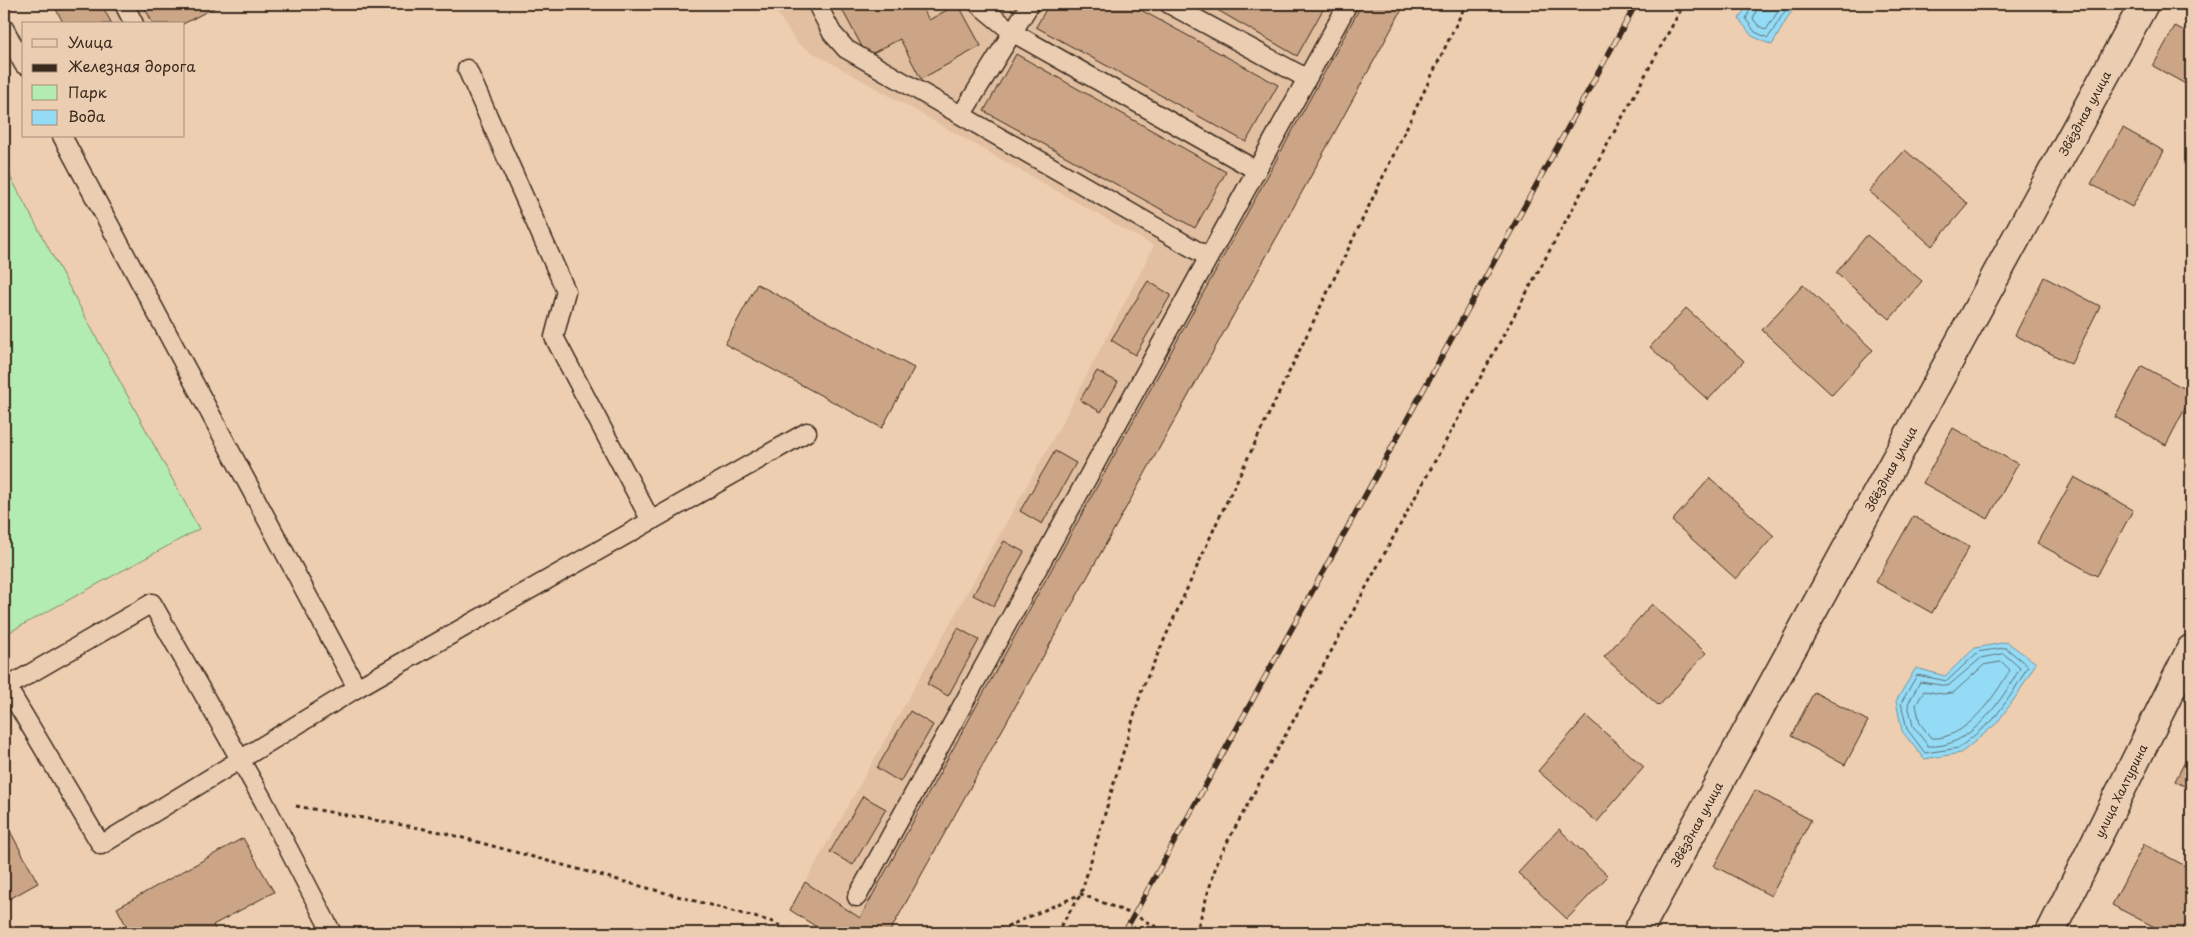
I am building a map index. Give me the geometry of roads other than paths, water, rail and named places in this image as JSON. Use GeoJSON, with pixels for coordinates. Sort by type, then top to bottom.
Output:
{"type":"FeatureCollection","features":[{"type":"Feature","properties":{"kind":"street","name":"Звёздная улица"},"geometry":{"type":"LineString","coordinates":[[1637,933],[2144,4]]}},
{"type":"Feature","properties":{"kind":"street","name":"улица Халтурина"},"geometry":{"type":"LineString","coordinates":[[2050,933],[2191,649]]}},
{"type":"Feature","properties":{"kind":"lane"},"geometry":{"type":"LineString","coordinates":[[124,4],[133,22]]}},
{"type":"Feature","properties":{"kind":"lane"},"geometry":{"type":"LineString","coordinates":[[817,4],[832,33],[846,49],[1208,257]]}},
{"type":"Feature","properties":{"kind":"lane"},"geometry":{"type":"LineString","coordinates":[[978,4],[1012,32],[1256,170]]}},
{"type":"Feature","properties":{"kind":"lane"},"geometry":{"type":"LineString","coordinates":[[962,114],[1030,4]]}},
{"type":"Feature","properties":{"kind":"lane"},"geometry":{"type":"LineString","coordinates":[[1169,4],[1306,78]]}},
{"type":"Feature","properties":{"kind":"lane"},"geometry":{"type":"LineString","coordinates":[[857,897],[1348,4]]}},
{"type":"Feature","properties":{"kind":"lane"},"geometry":{"type":"LineString","coordinates":[[4,28],[22,61]]}},
{"type":"Feature","properties":{"kind":"lane"},"geometry":{"type":"LineString","coordinates":[[467,69],[566,291],[554,337],[651,521]]}},
{"type":"Feature","properties":{"kind":"lane"},"geometry":{"type":"LineString","coordinates":[[63,138],[357,688]]}},
{"type":"Feature","properties":{"kind":"lane"},"geometry":{"type":"LineString","coordinates":[[332,933],[263,800],[240,760],[152,603],[6,688],[100,845],[240,760],[357,688],[807,432]]}},
{"type":"Feature","properties":{"kind":"water"},"geometry":{"type":"Polygon","coordinates":[[[1748,4],[1790,4],[1791,12],[1772,45],[1752,36],[1739,19],[1748,4]]]}},
{"type":"Feature","properties":{"kind":"water"},"geometry":{"type":"Polygon","coordinates":[[[2007,642],[2036,663],[2017,695],[1997,723],[1961,753],[1924,759],[1902,731],[1896,701],[1916,668],[1945,676],[1975,648],[2007,642]]]}},
{"type":"Feature","properties":{"kind":"railway"},"geometry":{"type":"LineString","coordinates":[[1124,933],[1636,4]]}}]}
